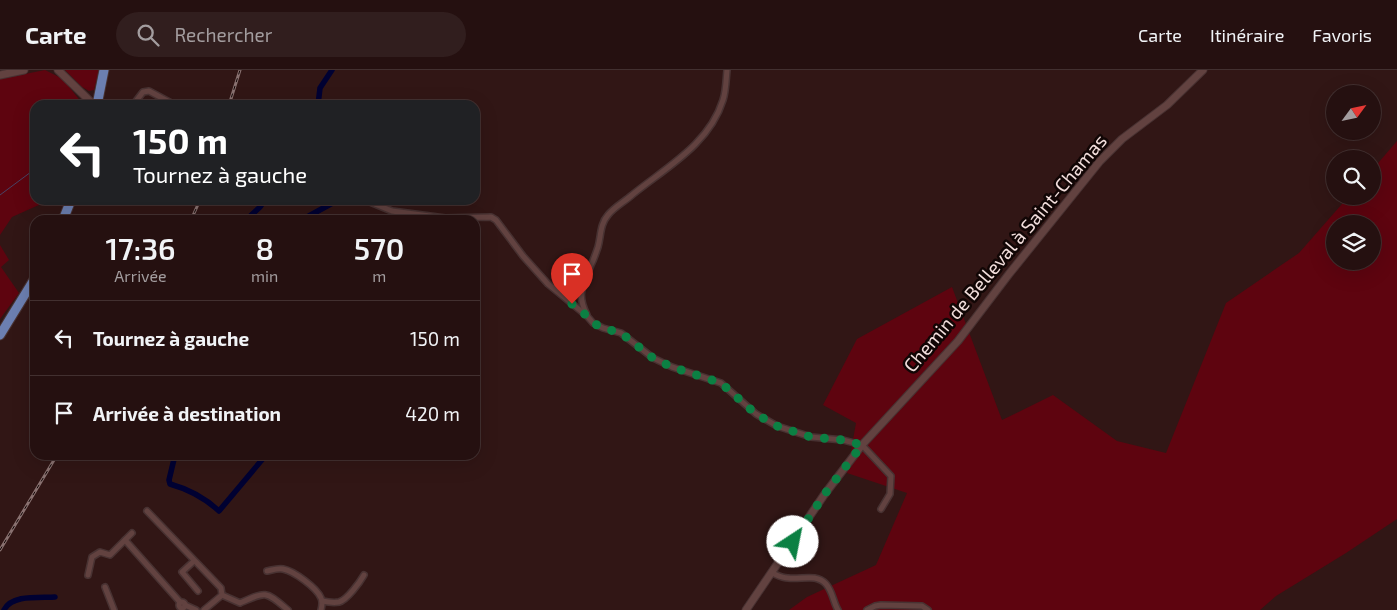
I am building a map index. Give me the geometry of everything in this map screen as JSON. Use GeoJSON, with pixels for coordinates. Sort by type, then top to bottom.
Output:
{"type":"FeatureCollection","features":[{"type":"Feature","properties":{"kind":"main road"},"geometry":{"type":"LineString","coordinates":[[97,100],[105,72]]}},
{"type":"Feature","properties":{"kind":"main road"},"geometry":{"type":"LineString","coordinates":[[0,334],[30,286]]}},
{"type":"Feature","properties":{"kind":"street"},"geometry":{"type":"LineString","coordinates":[[0,75],[24,70]]}},
{"type":"Feature","properties":{"kind":"street"},"geometry":{"type":"LineString","coordinates":[[58,70],[91,100]]}},
{"type":"Feature","properties":{"kind":"street"},"geometry":{"type":"LineString","coordinates":[[587,316],[581,302],[580,292],[598,248],[602,223],[608,214],[652,178],[682,158],[698,141],[717,116],[725,88],[727,70]]}},
{"type":"Feature","properties":{"kind":"street","name":"Chemin de Belleval à Saint-Chamas"},"geometry":{"type":"LineString","coordinates":[[746,610],[824,495],[862,445],[958,340],[1100,161],[1122,139],[1167,105],[1203,70]]}},
{"type":"Feature","properties":{"kind":"street"},"geometry":{"type":"LineString","coordinates":[[137,100],[143,92],[149,91],[166,100]]}},
{"type":"Feature","properties":{"kind":"street"},"geometry":{"type":"LineString","coordinates":[[377,205],[392,211],[422,215]]}},
{"type":"Feature","properties":{"kind":"street"},"geometry":{"type":"LineString","coordinates":[[480,217],[492,217],[496,220],[523,256],[548,284],[593,323],[621,333],[653,358],[672,367],[721,383],[756,414],[777,426],[811,437],[843,440],[862,445],[891,476],[890,494],[881,509]]}},
{"type":"Feature","properties":{"kind":"street"},"geometry":{"type":"LineString","coordinates":[[147,511],[219,585],[222,595],[240,603],[265,594],[288,610]]}},
{"type":"Feature","properties":{"kind":"street"},"geometry":{"type":"LineString","coordinates":[[88,575],[92,557],[100,552],[110,555],[132,533]]}},
{"type":"Feature","properties":{"kind":"street"},"geometry":{"type":"LineString","coordinates":[[124,540],[180,606],[196,610]]}},
{"type":"Feature","properties":{"kind":"street"},"geometry":{"type":"LineString","coordinates":[[194,561],[182,572],[198,591]]}},
{"type":"Feature","properties":{"kind":"street"},"geometry":{"type":"LineString","coordinates":[[267,571],[283,569],[294,573],[316,591],[322,601],[322,610]]}},
{"type":"Feature","properties":{"kind":"street"},"geometry":{"type":"LineString","coordinates":[[772,573],[786,578],[819,579],[831,590],[834,604],[838,610]]}},
{"type":"Feature","properties":{"kind":"street"},"geometry":{"type":"LineString","coordinates":[[322,601],[337,602],[343,600],[361,581],[364,575]]}},
{"type":"Feature","properties":{"kind":"street"},"geometry":{"type":"LineString","coordinates":[[106,587],[114,610]]}},
{"type":"Feature","properties":{"kind":"street"},"geometry":{"type":"LineString","coordinates":[[204,610],[222,595]]}},
{"type":"Feature","properties":{"kind":"street"},"geometry":{"type":"LineString","coordinates":[[867,610],[881,605],[922,606],[928,610]]}},
{"type":"Feature","properties":{"kind":"shaded area"},"geometry":{"type":"Polygon","coordinates":[[[45,70],[63,79],[79,100],[30,100],[30,205],[39,205],[12,217],[0,235],[0,79],[45,70]]]}},
{"type":"Feature","properties":{"kind":"shaded area"},"geometry":{"type":"Polygon","coordinates":[[[65,70],[99,70],[94,90],[89,91],[82,87],[65,70]]]}},
{"type":"Feature","properties":{"kind":"shaded area"},"geometry":{"type":"Polygon","coordinates":[[[1397,141],[1397,519],[1276,596],[1260,610],[789,610],[807,597],[876,565],[907,493],[847,473],[856,423],[823,405],[857,339],[952,287],[1002,420],[1053,395],[1117,441],[1166,453],[1226,303],[1299,253],[1326,222],[1326,270],[1381,270],[1381,215],[1332,215],[1341,205],[1381,205],[1381,160],[1397,141]]]}},
{"type":"Feature","properties":{"kind":"shaded area"},"geometry":{"type":"Polygon","coordinates":[[[0,245],[9,260],[1,267],[19,293],[0,319],[0,245]]]}},
{"type":"Feature","properties":{"kind":"waterway"},"geometry":{"type":"LineString","coordinates":[[319,100],[320,88],[332,70]]}},
{"type":"Feature","properties":{"kind":"waterway"},"geometry":{"type":"LineString","coordinates":[[0,195],[30,173]]}},
{"type":"Feature","properties":{"kind":"waterway"},"geometry":{"type":"LineString","coordinates":[[251,215],[261,205]]}},
{"type":"Feature","properties":{"kind":"waterway"},"geometry":{"type":"LineString","coordinates":[[311,215],[329,205]]}},
{"type":"Feature","properties":{"kind":"waterway"},"geometry":{"type":"LineString","coordinates":[[174,460],[169,480],[170,484],[196,494],[219,511],[262,460]]}},
{"type":"Feature","properties":{"kind":"waterway"},"geometry":{"type":"LineString","coordinates":[[4,610],[13,601],[20,599],[55,597]]}},
{"type":"Feature","properties":{"kind":"railway"},"geometry":{"type":"LineString","coordinates":[[231,100],[240,70]]}},
{"type":"Feature","properties":{"kind":"railway"},"geometry":{"type":"LineString","coordinates":[[193,215],[198,205]]}},
{"type":"Feature","properties":{"kind":"railway"},"geometry":{"type":"LineString","coordinates":[[0,550],[54,460]]}},
{"type":"Feature","properties":{"kind":"route"},"geometry":{"type":"LineString","coordinates":[[572,304],[593,323],[621,333],[653,358],[672,367],[721,383],[756,414],[777,426],[811,437],[843,440],[862,445],[824,495],[793,542]]}}]}
